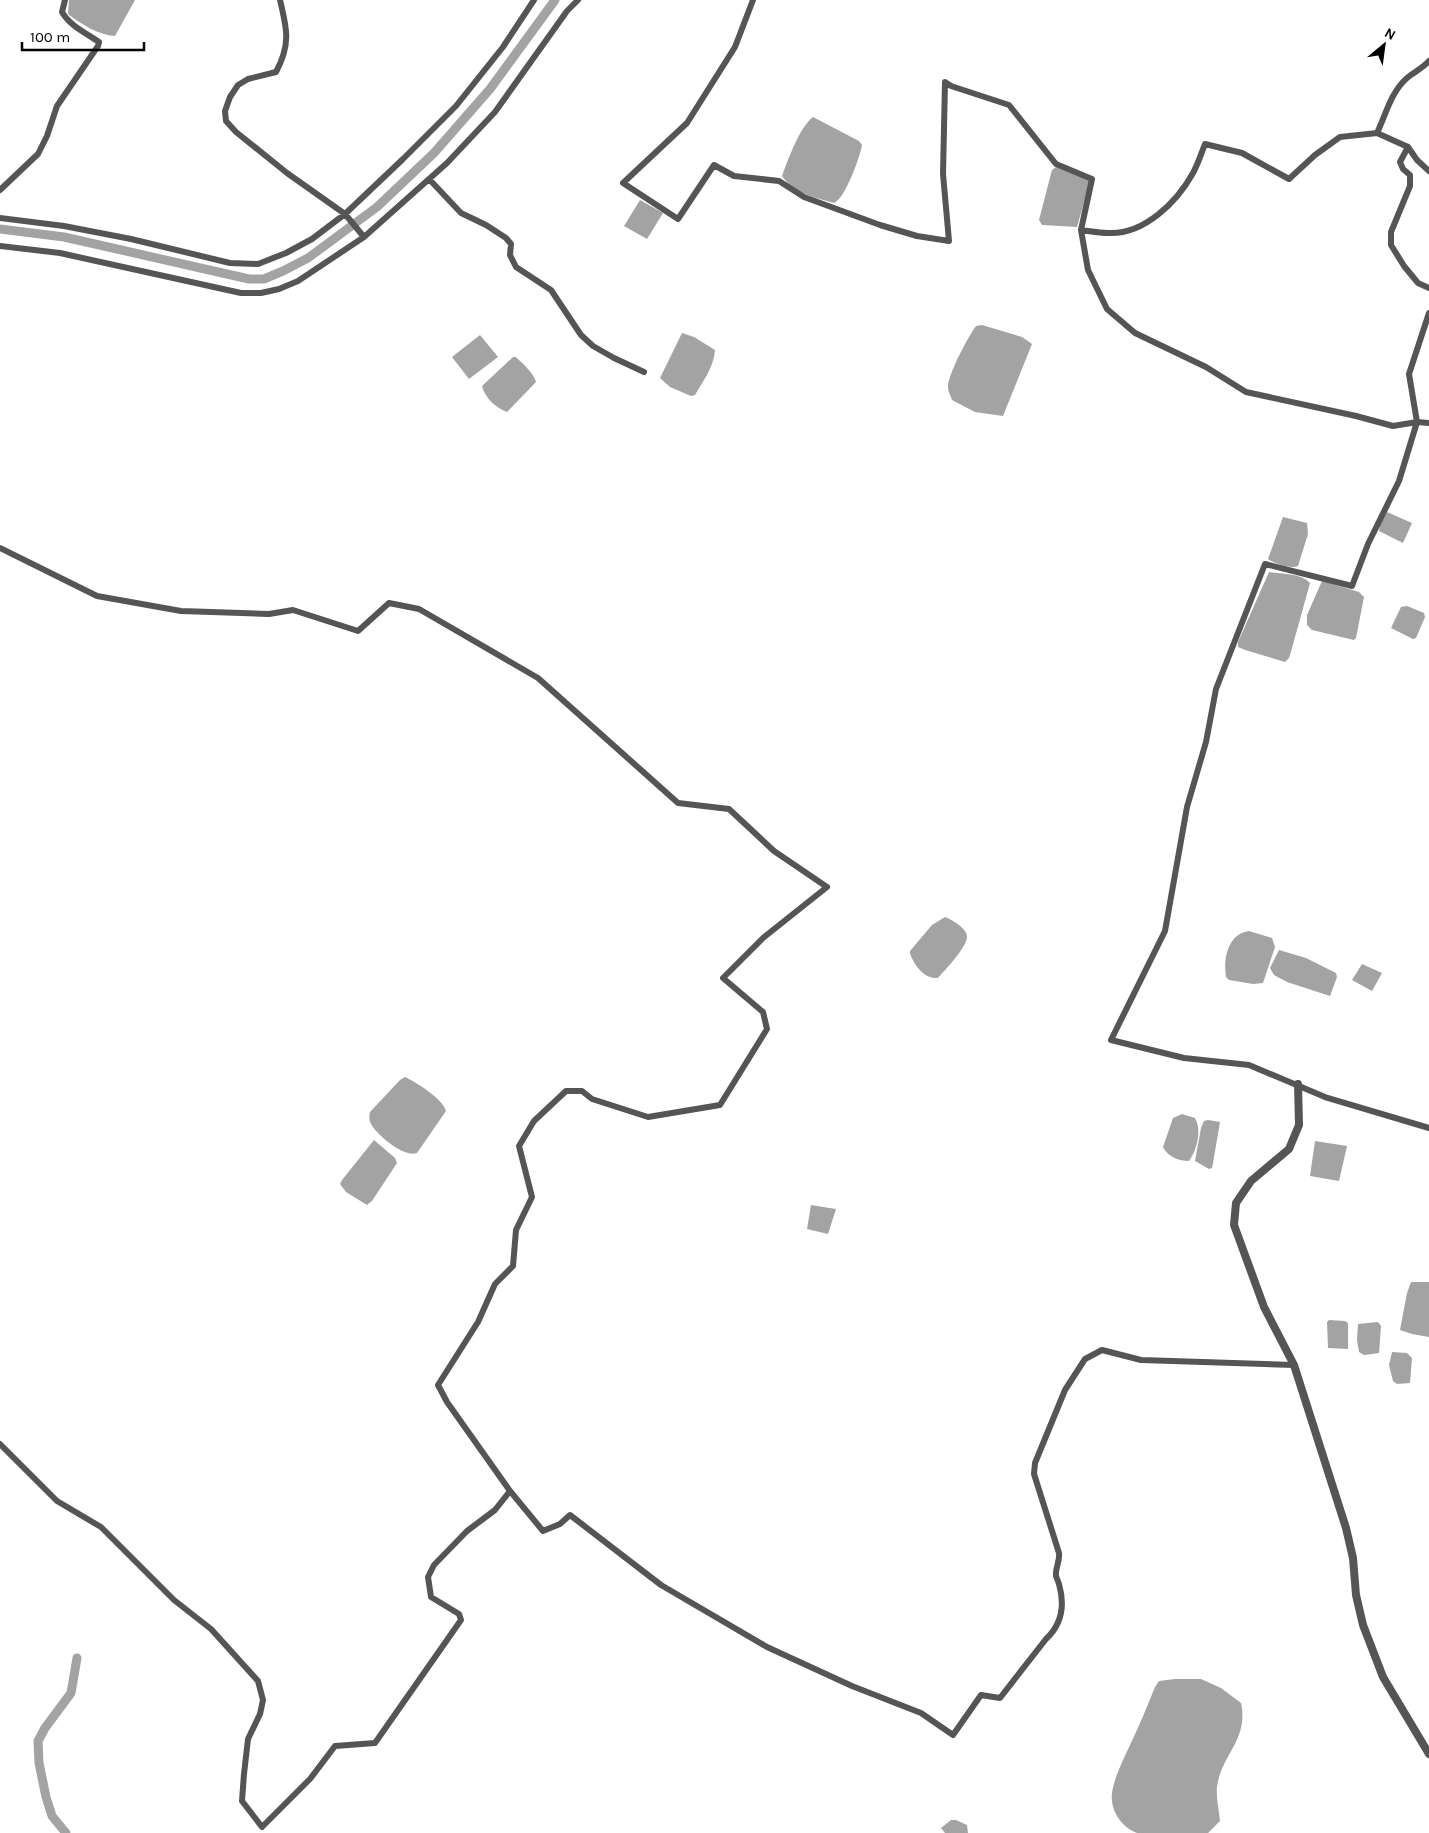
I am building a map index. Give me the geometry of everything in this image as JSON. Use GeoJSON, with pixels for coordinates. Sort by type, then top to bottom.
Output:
{"type":"FeatureCollection","features":[{"type":"Feature","properties":{"kind":"street"},"geometry":{"type":"LineString","coordinates":[[0,190],[38,154],[47,136],[57,106],[98,46],[99,42],[70,23],[65,17],[62,12],[64,0]]}},
{"type":"Feature","properties":{"kind":"street"},"geometry":{"type":"LineString","coordinates":[[280,0],[286,37],[284,57],[276,72],[248,79],[238,85],[230,96],[225,110],[226,121],[236,132],[286,173],[345,214],[364,237]]}},
{"type":"Feature","properties":{"kind":"street"},"geometry":{"type":"LineString","coordinates":[[0,218],[64,226],[131,239],[230,263],[258,264],[286,254],[312,239],[345,214],[403,160],[456,106],[503,48],[534,0]]}},
{"type":"Feature","properties":{"kind":"street"},"geometry":{"type":"LineString","coordinates":[[0,246],[60,253],[241,293],[279,290],[298,281],[364,237],[447,163],[494,112],[567,11],[578,0]]}},
{"type":"Feature","properties":{"kind":"street"},"geometry":{"type":"LineString","coordinates":[[753,0],[735,47],[687,123],[623,184],[678,218],[714,165],[734,176],[779,181],[804,197],[916,236],[949,240],[943,174],[945,82],[951,86],[1009,105],[1056,164],[1092,179],[1081,230],[1088,270],[1107,309],[1135,333],[1206,367],[1246,392],[1393,426],[1416,422],[1429,423]]}},
{"type":"Feature","properties":{"kind":"street"},"geometry":{"type":"LineString","coordinates":[[1377,133],[1391,98],[1406,79],[1429,61]]}},
{"type":"Feature","properties":{"kind":"street"},"geometry":{"type":"LineString","coordinates":[[1081,230],[1109,234],[1131,230],[1146,222],[1180,194],[1194,172],[1205,144],[1242,153],[1289,179],[1340,137],[1377,133],[1408,147],[1417,160],[1429,171]]}},
{"type":"Feature","properties":{"kind":"street"},"geometry":{"type":"LineString","coordinates":[[1408,147],[1400,162],[1403,169],[1410,175],[1411,183],[1395,219],[1390,239],[1391,245],[1404,266],[1418,283],[1429,288]]}},
{"type":"Feature","properties":{"kind":"street"},"geometry":{"type":"LineString","coordinates":[[428,179],[461,213],[486,225],[506,238],[511,244],[510,255],[516,267],[551,290],[581,335],[593,346],[644,372]]}},
{"type":"Feature","properties":{"kind":"street"},"geometry":{"type":"LineString","coordinates":[[1429,313],[1409,374],[1416,422],[1399,481],[1368,544],[1352,586],[1265,564],[1216,689],[1206,742],[1187,807],[1165,931],[1111,1040],[1184,1058],[1249,1065],[1298,1084],[1325,1097],[1429,1128]]}},
{"type":"Feature","properties":{"kind":"street"},"geometry":{"type":"LineString","coordinates":[[0,548],[97,596],[180,611],[269,614],[293,610],[358,631],[389,603],[419,609],[538,678],[678,803],[729,809],[774,851],[827,887],[763,938],[723,978],[763,1012],[767,1029],[720,1105],[648,1117],[592,1099],[582,1091],[566,1091],[534,1121],[519,1146],[532,1197],[516,1230],[513,1266],[495,1284],[478,1322],[438,1385],[446,1402],[510,1490],[543,1531],[560,1524],[570,1515],[661,1585],[767,1647],[852,1686],[921,1713],[953,1735],[981,1695],[1000,1698],[1046,1639],[1054,1632],[1062,1616],[1059,1584],[1056,1575],[1060,1560],[1059,1553],[1034,1474],[1035,1463],[1065,1390],[1085,1359],[1102,1350],[1141,1360],[1294,1365]]}},
{"type":"Feature","properties":{"kind":"street"},"geometry":{"type":"LineString","coordinates":[[1298,1084],[1299,1125],[1289,1149],[1251,1181],[1236,1203],[1234,1225],[1264,1307],[1294,1365],[1346,1528],[1353,1558],[1356,1595],[1363,1625],[1383,1677],[1429,1754]]}},
{"type":"Feature","properties":{"kind":"street"},"geometry":{"type":"LineString","coordinates":[[0,1444],[57,1501],[101,1527],[174,1600],[211,1629],[258,1681],[263,1700],[260,1714],[248,1739],[242,1801],[264,1830],[310,1779],[335,1746],[375,1743],[461,1620],[458,1614],[431,1597],[428,1577],[434,1565],[467,1531],[495,1510],[510,1490]]}},
{"type":"Feature","properties":{"kind":"shaded area"},"geometry":{"type":"Polygon","coordinates":[[[69,0],[135,0],[115,36],[96,31],[68,14],[69,0]]]}},
{"type":"Feature","properties":{"kind":"shaded area"},"geometry":{"type":"Polygon","coordinates":[[[813,117],[859,141],[862,145],[847,186],[843,194],[834,203],[799,191],[792,187],[782,176],[799,136],[813,117]]]}},
{"type":"Feature","properties":{"kind":"shaded area"},"geometry":{"type":"Polygon","coordinates":[[[1056,167],[1090,181],[1077,227],[1042,225],[1039,220],[1052,170],[1056,167]]]}},
{"type":"Feature","properties":{"kind":"shaded area"},"geometry":{"type":"Polygon","coordinates":[[[640,200],[663,213],[647,239],[624,226],[640,200]]]}},
{"type":"Feature","properties":{"kind":"shaded area"},"geometry":{"type":"Polygon","coordinates":[[[982,325],[1022,337],[1032,344],[1003,416],[975,412],[952,400],[948,390],[954,366],[963,347],[976,326],[982,325]]]}},
{"type":"Feature","properties":{"kind":"shaded area"},"geometry":{"type":"Polygon","coordinates":[[[682,333],[694,337],[715,350],[708,374],[695,395],[691,396],[670,387],[660,378],[682,333]]]}},
{"type":"Feature","properties":{"kind":"shaded area"},"geometry":{"type":"Polygon","coordinates":[[[480,335],[498,357],[469,379],[452,357],[480,335]]]}},
{"type":"Feature","properties":{"kind":"shaded area"},"geometry":{"type":"Polygon","coordinates":[[[513,357],[516,357],[528,368],[536,382],[507,412],[492,402],[482,386],[513,357]]]}},
{"type":"Feature","properties":{"kind":"shaded area"},"geometry":{"type":"Polygon","coordinates":[[[1387,512],[1412,523],[1403,543],[1379,531],[1387,512]]]}},
{"type":"Feature","properties":{"kind":"shaded area"},"geometry":{"type":"Polygon","coordinates":[[[1283,517],[1307,523],[1308,534],[1298,566],[1283,566],[1268,559],[1283,517]]]}},
{"type":"Feature","properties":{"kind":"shaded area"},"geometry":{"type":"Polygon","coordinates":[[[1269,572],[1302,577],[1310,583],[1289,658],[1285,662],[1238,647],[1238,642],[1269,572]]]}},
{"type":"Feature","properties":{"kind":"shaded area"},"geometry":{"type":"Polygon","coordinates":[[[1322,581],[1359,592],[1364,597],[1354,640],[1312,630],[1307,625],[1307,615],[1322,581]]]}},
{"type":"Feature","properties":{"kind":"shaded area"},"geometry":{"type":"Polygon","coordinates":[[[1407,606],[1424,613],[1425,617],[1416,638],[1413,639],[1391,628],[1401,607],[1407,606]]]}},
{"type":"Feature","properties":{"kind":"shaded area"},"geometry":{"type":"Polygon","coordinates":[[[945,917],[962,928],[967,937],[960,952],[938,978],[933,978],[924,974],[917,967],[910,951],[932,925],[945,917]]]}},
{"type":"Feature","properties":{"kind":"shaded area"},"geometry":{"type":"Polygon","coordinates":[[[1249,931],[1272,938],[1275,947],[1263,983],[1253,984],[1229,980],[1226,977],[1225,962],[1228,948],[1236,937],[1249,931]]]}},
{"type":"Feature","properties":{"kind":"shaded area"},"geometry":{"type":"Polygon","coordinates":[[[1279,950],[1306,958],[1336,973],[1337,977],[1330,996],[1287,982],[1274,975],[1270,968],[1279,950]]]}},
{"type":"Feature","properties":{"kind":"shaded area"},"geometry":{"type":"Polygon","coordinates":[[[1362,964],[1382,973],[1372,991],[1352,980],[1362,964]]]}},
{"type":"Feature","properties":{"kind":"shaded area"},"geometry":{"type":"Polygon","coordinates":[[[405,1077],[435,1096],[446,1111],[417,1153],[412,1154],[398,1149],[391,1144],[374,1129],[370,1120],[370,1112],[405,1077]]]}},
{"type":"Feature","properties":{"kind":"shaded area"},"geometry":{"type":"Polygon","coordinates":[[[1182,1114],[1195,1118],[1198,1128],[1196,1146],[1189,1161],[1174,1158],[1163,1147],[1173,1118],[1182,1114]]]}},
{"type":"Feature","properties":{"kind":"shaded area"},"geometry":{"type":"Polygon","coordinates":[[[1204,1121],[1220,1122],[1212,1168],[1209,1169],[1195,1161],[1201,1128],[1204,1121]]]}},
{"type":"Feature","properties":{"kind":"shaded area"},"geometry":{"type":"Polygon","coordinates":[[[374,1140],[395,1158],[397,1163],[372,1201],[367,1205],[346,1192],[340,1184],[374,1140]]]}},
{"type":"Feature","properties":{"kind":"shaded area"},"geometry":{"type":"Polygon","coordinates":[[[1315,1141],[1347,1146],[1339,1181],[1310,1176],[1315,1141]]]}},
{"type":"Feature","properties":{"kind":"shaded area"},"geometry":{"type":"Polygon","coordinates":[[[811,1205],[836,1209],[828,1234],[807,1229],[811,1205]]]}},
{"type":"Feature","properties":{"kind":"shaded area"},"geometry":{"type":"Polygon","coordinates":[[[1411,1282],[1429,1282],[1429,1337],[1400,1330],[1411,1282]]]}},
{"type":"Feature","properties":{"kind":"shaded area"},"geometry":{"type":"Polygon","coordinates":[[[1329,1320],[1345,1321],[1348,1323],[1348,1349],[1328,1348],[1327,1322],[1329,1320]]]}},
{"type":"Feature","properties":{"kind":"shaded area"},"geometry":{"type":"Polygon","coordinates":[[[1378,1322],[1381,1326],[1379,1353],[1364,1355],[1359,1352],[1357,1340],[1358,1324],[1378,1322]]]}},
{"type":"Feature","properties":{"kind":"shaded area"},"geometry":{"type":"Polygon","coordinates":[[[1392,1352],[1407,1353],[1412,1358],[1410,1383],[1397,1384],[1393,1381],[1389,1365],[1392,1352]]]}},
{"type":"Feature","properties":{"kind":"shaded area"},"geometry":{"type":"Polygon","coordinates":[[[1201,1679],[1221,1688],[1241,1703],[1241,1727],[1217,1787],[1220,1821],[1208,1833],[1137,1833],[1126,1827],[1115,1812],[1112,1799],[1113,1787],[1155,1687],[1159,1681],[1201,1679]]]}},
{"type":"Feature","properties":{"kind":"shaded area"},"geometry":{"type":"Polygon","coordinates":[[[951,1820],[967,1825],[968,1833],[945,1833],[941,1828],[951,1820]]]}},
{"type":"Feature","properties":{"kind":"waterway"},"geometry":{"type":"LineString","coordinates":[[0,229],[64,237],[249,279],[264,279],[308,258],[377,207],[434,153],[490,89],[555,0]]}},
{"type":"Feature","properties":{"kind":"waterway"},"geometry":{"type":"LineString","coordinates":[[66,1833],[52,1816],[46,1797],[39,1763],[38,1741],[45,1728],[71,1693],[77,1658]]}}]}
